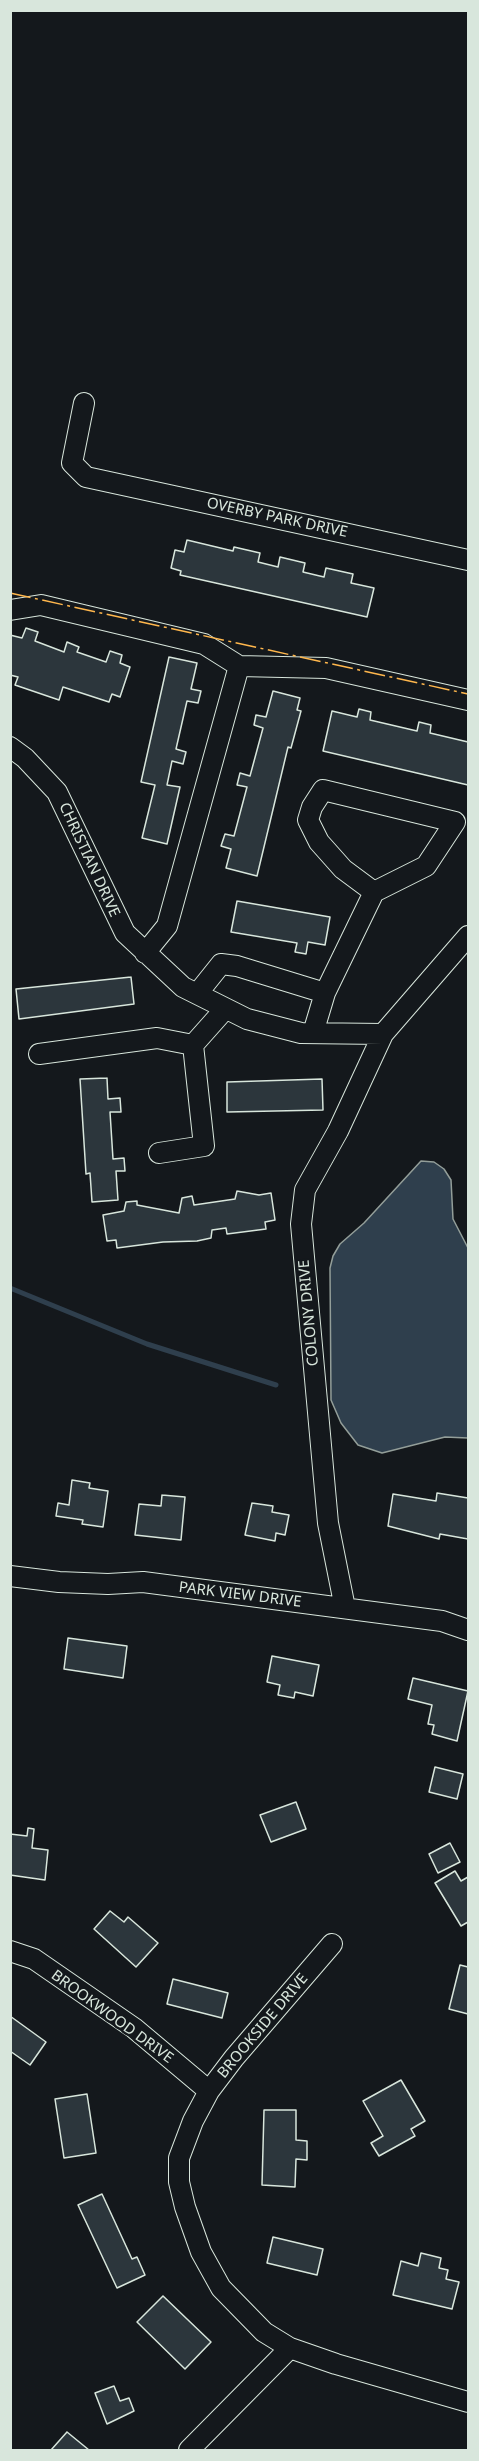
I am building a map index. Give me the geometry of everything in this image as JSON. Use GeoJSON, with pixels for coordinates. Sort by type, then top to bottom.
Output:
{"type":"FeatureCollection","features":[{"type":"Feature","properties":{"kind":"street","name":"OVERBY PARK DRIVE"},"geometry":{"type":"LineString","coordinates":[[84,403],[72,463],[86,477],[468,560]]}},
{"type":"Feature","properties":{"kind":"street"},"geometry":{"type":"LineString","coordinates":[[10,610],[41,605],[204,644],[239,666],[326,668],[468,700]]}},
{"type":"Feature","properties":{"kind":"street"},"geometry":{"type":"LineString","coordinates":[[146,953],[167,926],[239,666]]}},
{"type":"Feature","properties":{"kind":"street","name":"CHRISTIAN DRIVE"},"geometry":{"type":"LineString","coordinates":[[10,747],[25,758],[57,792],[125,933],[183,987],[247,1019],[313,1034],[383,1034]]}},
{"type":"Feature","properties":{"kind":"street"},"geometry":{"type":"LineString","coordinates":[[313,1034],[325,993],[374,892],[426,866],[455,822],[323,790],[312,807],[308,820],[319,842],[343,869],[374,892]]}},
{"type":"Feature","properties":{"kind":"street"},"geometry":{"type":"LineString","coordinates":[[383,1034],[468,936]]}},
{"type":"Feature","properties":{"kind":"street"},"geometry":{"type":"LineString","coordinates":[[197,994],[221,964],[237,966],[325,993]]}},
{"type":"Feature","properties":{"kind":"street"},"geometry":{"type":"LineString","coordinates":[[159,1153],[204,1146],[193,1045],[225,1009]]}},
{"type":"Feature","properties":{"kind":"street","name":"COLONY DRIVE"},"geometry":{"type":"LineString","coordinates":[[345,1608],[328,1523],[301,1224],[305,1190],[338,1131],[383,1034]]}},
{"type":"Feature","properties":{"kind":"street"},"geometry":{"type":"LineString","coordinates":[[39,1054],[157,1038],[193,1045]]}},
{"type":"Feature","properties":{"kind":"street","name":"PARK VIEW DRIVE"},"geometry":{"type":"LineString","coordinates":[[10,1576],[88,1584],[143,1582],[442,1621],[468,1630]]}},
{"type":"Feature","properties":{"kind":"street","name":"BROOKSIDE DRIVE"},"geometry":{"type":"LineString","coordinates":[[332,1944],[234,2058],[209,2091],[193,2121],[179,2158],[179,2182],[184,2207],[201,2252],[221,2288],[264,2332],[290,2348],[336,2364],[468,2402]]}},
{"type":"Feature","properties":{"kind":"street","name":"BROOKWOOD DRIVE"},"geometry":{"type":"LineString","coordinates":[[10,1951],[34,1959],[134,2028],[209,2091]]}},
{"type":"Feature","properties":{"kind":"street"},"geometry":{"type":"LineString","coordinates":[[189,2451],[290,2348]]}},
{"type":"Feature","properties":{"kind":"water"},"geometry":{"type":"Polygon","coordinates":[[[421,1161],[434,1162],[444,1169],[451,1180],[453,1219],[468,1248],[468,1438],[445,1437],[382,1453],[358,1445],[341,1423],[331,1400],[330,1268],[333,1256],[340,1244],[364,1223],[421,1161]]]}},
{"type":"Feature","properties":{"kind":"building"},"geometry":{"type":"Polygon","coordinates":[[[187,540],[233,551],[234,547],[260,553],[258,562],[278,567],[280,557],[305,563],[303,572],[324,577],[326,568],[353,574],[351,583],[374,588],[367,617],[180,575],[181,571],[171,568],[175,550],[184,552],[187,540]]]}},
{"type":"Feature","properties":{"kind":"building"},"geometry":{"type":"Polygon","coordinates":[[[26,628],[38,632],[35,641],[64,652],[67,642],[79,647],[77,652],[106,662],[110,651],[122,655],[120,663],[130,667],[120,697],[112,694],[109,702],[63,687],[59,700],[15,685],[18,677],[10,675],[10,635],[22,638],[26,628]]]}},
{"type":"Feature","properties":{"kind":"building"},"geometry":{"type":"Polygon","coordinates":[[[169,657],[197,663],[191,689],[201,691],[198,703],[187,701],[176,749],[186,752],[183,764],[172,761],[167,785],[180,787],[167,844],[142,838],[155,785],[141,782],[169,657]]]}},
{"type":"Feature","properties":{"kind":"building"},"geometry":{"type":"Polygon","coordinates":[[[273,691],[300,698],[297,710],[301,711],[291,748],[288,747],[257,876],[226,868],[231,849],[221,846],[225,834],[234,836],[247,787],[237,785],[240,773],[250,776],[263,728],[254,725],[256,715],[266,717],[273,691]]]}},
{"type":"Feature","properties":{"kind":"building"},"geometry":{"type":"Polygon","coordinates":[[[359,709],[371,712],[370,720],[417,731],[419,722],[431,725],[430,733],[468,742],[468,785],[323,751],[332,711],[357,717],[359,709]]]}},
{"type":"Feature","properties":{"kind":"building"},"geometry":{"type":"Polygon","coordinates":[[[237,901],[330,917],[325,945],[308,942],[306,954],[295,952],[297,943],[231,932],[237,901]]]}},
{"type":"Feature","properties":{"kind":"building"},"geometry":{"type":"Polygon","coordinates":[[[131,977],[134,1004],[19,1019],[16,989],[131,977]]]}},
{"type":"Feature","properties":{"kind":"building"},"geometry":{"type":"Polygon","coordinates":[[[107,1078],[108,1099],[120,1098],[121,1112],[110,1112],[113,1159],[124,1158],[125,1171],[116,1171],[118,1200],[92,1202],[90,1173],[86,1174],[80,1079],[107,1078]]]}},
{"type":"Feature","properties":{"kind":"building"},"geometry":{"type":"Polygon","coordinates":[[[322,1079],[323,1110],[227,1112],[227,1082],[322,1079]]]}},
{"type":"Feature","properties":{"kind":"building"},"geometry":{"type":"Polygon","coordinates":[[[237,1191],[259,1195],[271,1193],[275,1220],[265,1222],[266,1229],[227,1234],[226,1228],[212,1230],[211,1238],[197,1241],[163,1242],[117,1248],[116,1240],[107,1241],[103,1215],[124,1211],[126,1202],[137,1201],[137,1205],[179,1213],[182,1198],[192,1196],[194,1205],[235,1199],[237,1191]]]}},
{"type":"Feature","properties":{"kind":"building"},"geometry":{"type":"Polygon","coordinates":[[[72,1480],[90,1483],[89,1488],[108,1491],[103,1527],[82,1524],[83,1520],[56,1516],[58,1503],[69,1505],[72,1480]]]}},
{"type":"Feature","properties":{"kind":"building"},"geometry":{"type":"Polygon","coordinates":[[[437,1493],[468,1498],[468,1539],[440,1534],[439,1539],[388,1526],[393,1494],[436,1501],[437,1493]]]}},
{"type":"Feature","properties":{"kind":"building"},"geometry":{"type":"Polygon","coordinates":[[[162,1495],[185,1497],[181,1540],[135,1535],[139,1504],[161,1506],[162,1495]]]}},
{"type":"Feature","properties":{"kind":"building"},"geometry":{"type":"Polygon","coordinates":[[[252,1503],[273,1506],[272,1512],[289,1515],[285,1535],[276,1533],[275,1541],[245,1535],[252,1503]]]}},
{"type":"Feature","properties":{"kind":"building"},"geometry":{"type":"Polygon","coordinates":[[[68,1638],[127,1646],[123,1678],[64,1669],[68,1638]]]}},
{"type":"Feature","properties":{"kind":"building"},"geometry":{"type":"Polygon","coordinates":[[[272,1656],[319,1665],[313,1696],[295,1692],[294,1698],[278,1695],[280,1685],[267,1682],[272,1656]]]}},
{"type":"Feature","properties":{"kind":"building"},"geometry":{"type":"Polygon","coordinates":[[[413,1678],[468,1691],[457,1741],[432,1734],[434,1725],[428,1724],[432,1705],[408,1699],[413,1678]]]}},
{"type":"Feature","properties":{"kind":"building"},"geometry":{"type":"Polygon","coordinates":[[[435,1767],[463,1774],[457,1799],[429,1792],[435,1767]]]}},
{"type":"Feature","properties":{"kind":"building"},"geometry":{"type":"Polygon","coordinates":[[[296,1802],[306,1829],[271,1842],[260,1815],[296,1802]]]}},
{"type":"Feature","properties":{"kind":"building"},"geometry":{"type":"Polygon","coordinates":[[[28,1828],[34,1829],[32,1848],[48,1850],[45,1880],[10,1875],[10,1834],[27,1836],[28,1828]]]}},
{"type":"Feature","properties":{"kind":"building"},"geometry":{"type":"Polygon","coordinates":[[[450,1843],[460,1862],[438,1873],[429,1854],[450,1843]]]}},
{"type":"Feature","properties":{"kind":"building"},"geometry":{"type":"Polygon","coordinates":[[[455,1871],[461,1881],[468,1877],[468,1922],[461,1926],[435,1883],[455,1871]]]}},
{"type":"Feature","properties":{"kind":"building"},"geometry":{"type":"Polygon","coordinates":[[[110,1911],[124,1922],[128,1917],[158,1943],[136,1967],[94,1929],[110,1911]]]}},
{"type":"Feature","properties":{"kind":"building"},"geometry":{"type":"Polygon","coordinates":[[[460,1965],[468,1967],[468,2014],[449,2009],[460,1965]]]}},
{"type":"Feature","properties":{"kind":"building"},"geometry":{"type":"Polygon","coordinates":[[[173,1979],[228,1993],[222,2018],[167,2004],[173,1979]]]}},
{"type":"Feature","properties":{"kind":"building"},"geometry":{"type":"Polygon","coordinates":[[[10,2016],[46,2042],[30,2065],[10,2051],[10,2016]]]}},
{"type":"Feature","properties":{"kind":"building"},"geometry":{"type":"Polygon","coordinates":[[[401,2080],[425,2121],[411,2129],[415,2136],[379,2156],[371,2143],[383,2136],[363,2101],[401,2080]]]}},
{"type":"Feature","properties":{"kind":"building"},"geometry":{"type":"Polygon","coordinates":[[[87,2094],[96,2153],[64,2158],[55,2099],[87,2094]]]}},
{"type":"Feature","properties":{"kind":"building"},"geometry":{"type":"Polygon","coordinates":[[[264,2110],[296,2110],[296,2140],[307,2141],[307,2160],[296,2159],[295,2187],[262,2185],[264,2110]]]}},
{"type":"Feature","properties":{"kind":"building"},"geometry":{"type":"Polygon","coordinates":[[[102,2194],[132,2259],[137,2257],[145,2275],[117,2288],[78,2205],[102,2194]]]}},
{"type":"Feature","properties":{"kind":"building"},"geometry":{"type":"Polygon","coordinates":[[[273,2237],[323,2249],[317,2275],[267,2263],[273,2237]]]}},
{"type":"Feature","properties":{"kind":"building"},"geometry":{"type":"Polygon","coordinates":[[[421,2253],[441,2258],[439,2268],[448,2270],[446,2279],[459,2282],[452,2309],[393,2295],[401,2261],[418,2266],[421,2253]]]}},
{"type":"Feature","properties":{"kind":"building"},"geometry":{"type":"Polygon","coordinates":[[[163,2296],[211,2342],[185,2369],[137,2322],[163,2296]]]}},
{"type":"Feature","properties":{"kind":"building"},"geometry":{"type":"Polygon","coordinates":[[[114,2386],[120,2401],[129,2398],[134,2411],[107,2424],[95,2393],[114,2386]]]}},
{"type":"Feature","properties":{"kind":"building"},"geometry":{"type":"Polygon","coordinates":[[[67,2432],[89,2450],[51,2450],[67,2432]]]}},
{"type":"Feature","properties":{"kind":"waterway"},"geometry":{"type":"LineString","coordinates":[[10,1288],[147,1344],[276,1385]]}},
{"type":"Feature","properties":{"kind":"power"},"geometry":{"type":"LineString","coordinates":[[10,593],[468,694]]}}]}
